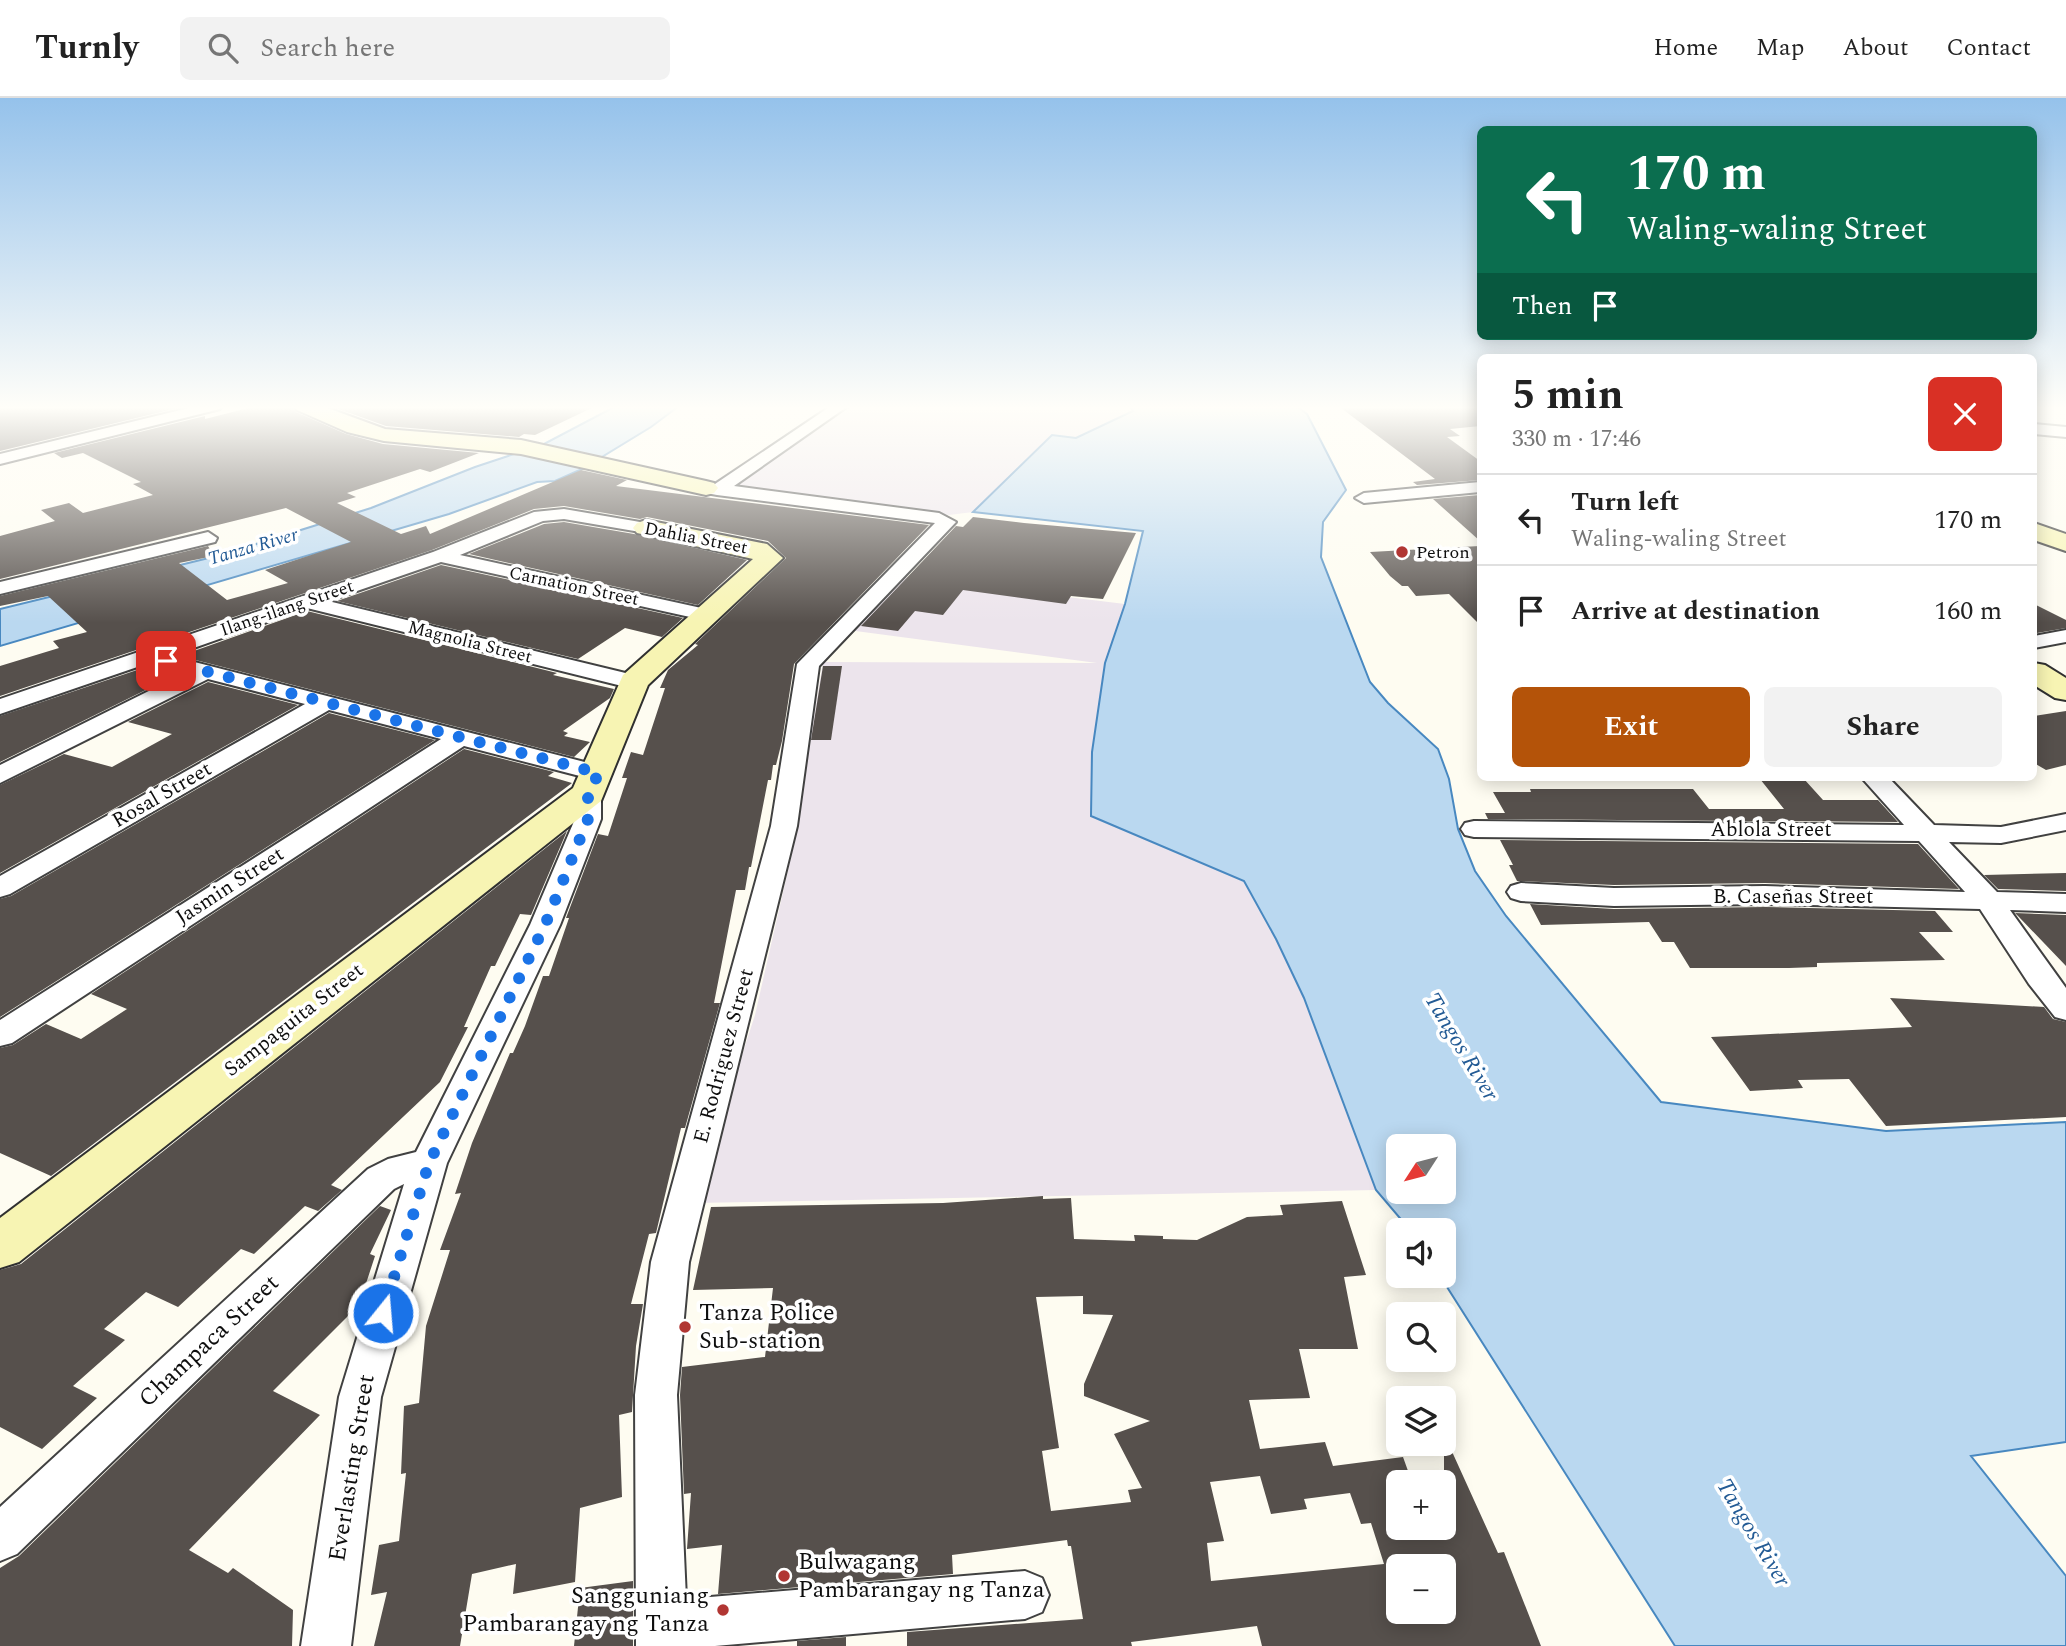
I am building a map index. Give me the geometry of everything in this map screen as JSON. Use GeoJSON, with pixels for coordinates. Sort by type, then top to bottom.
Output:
{"type":"FeatureCollection","features":[{"type":"Feature","properties":{"kind":"street"},"geometry":{"type":"LineString","coordinates":[[663,478],[712,489]]}},
{"type":"Feature","properties":{"kind":"street"},"geometry":{"type":"LineString","coordinates":[[646,528],[729,478]]}},
{"type":"Feature","properties":{"kind":"street"},"geometry":{"type":"LineString","coordinates":[[1364,498],[1477,487]]}},
{"type":"Feature","properties":{"kind":"street","name":"E. Rodriguez Street"},"geometry":{"type":"LineString","coordinates":[[662,1636],[656,1395],[670,1262],[784,826],[808,664],[842,626],[947,522],[939,518],[712,489]]}},
{"type":"Feature","properties":{"kind":"street","name":"Dahlia Street"},"geometry":{"type":"LineString","coordinates":[[532,518],[564,514],[646,528],[758,550],[768,555],[769,562]]}},
{"type":"Feature","properties":{"kind":"street","name":"Ilang-ilang Street"},"geometry":{"type":"LineString","coordinates":[[0,706],[440,556],[532,518]]}},
{"type":"Feature","properties":{"kind":"street"},"geometry":{"type":"LineString","coordinates":[[2037,532],[2066,542]]}},
{"type":"Feature","properties":{"kind":"street"},"geometry":{"type":"LineString","coordinates":[[0,588],[208,538]]}},
{"type":"Feature","properties":{"kind":"street","name":"Carnation Street"},"geometry":{"type":"LineString","coordinates":[[440,556],[708,615]]}},
{"type":"Feature","properties":{"kind":"street","name":"Everlasting Street"},"geometry":{"type":"LineString","coordinates":[[326,1646],[360,1398],[368,1363],[429,1163],[545,925],[588,819],[594,783],[634,682],[673,643],[769,562]]}},
{"type":"Feature","properties":{"kind":"street","name":"Magnolia Street"},"geometry":{"type":"LineString","coordinates":[[306,602],[634,682]]}},
{"type":"Feature","properties":{"kind":"street"},"geometry":{"type":"LineString","coordinates":[[2037,641],[2066,636]]}},
{"type":"Feature","properties":{"kind":"street"},"geometry":{"type":"LineString","coordinates":[[147,656],[460,737],[594,783]]}},
{"type":"Feature","properties":{"kind":"street"},"geometry":{"type":"LineString","coordinates":[[0,775],[204,672]]}},
{"type":"Feature","properties":{"kind":"street"},"geometry":{"type":"LineString","coordinates":[[2037,674],[2066,691]]}},
{"type":"Feature","properties":{"kind":"street","name":"Rosal Street"},"geometry":{"type":"LineString","coordinates":[[0,888],[324,702]]}},
{"type":"Feature","properties":{"kind":"street","name":"Jasmin Street"},"geometry":{"type":"LineString","coordinates":[[0,1035],[460,737]]}},
{"type":"Feature","properties":{"kind":"street"},"geometry":{"type":"LineString","coordinates":[[1878,781],[1988,900],[2040,977],[2066,1009]]}},
{"type":"Feature","properties":{"kind":"street","name":"Sampaguita Street"},"geometry":{"type":"LineString","coordinates":[[0,1247],[594,783]]}},
{"type":"Feature","properties":{"kind":"street","name":"Ablola Street"},"geometry":{"type":"LineString","coordinates":[[1474,829],[2001,835],[2066,822]]}},
{"type":"Feature","properties":{"kind":"street","name":"B. Caseñas Street"},"geometry":{"type":"LineString","coordinates":[[1521,892],[1614,897],[1765,895],[2066,903]]}},
{"type":"Feature","properties":{"kind":"street","name":"Champaca Street"},"geometry":{"type":"LineString","coordinates":[[0,1538],[381,1179],[401,1169],[429,1163]]}},
{"type":"Feature","properties":{"kind":"street"},"geometry":{"type":"LineString","coordinates":[[662,1636],[1025,1595]]}},
{"type":"Feature","properties":{"kind":"shaded area"},"geometry":{"type":"Polygon","coordinates":[[[744,478],[1008,478],[973,512],[949,515],[732,487],[744,478]]]}},
{"type":"Feature","properties":{"kind":"shaded area"},"geometry":{"type":"Polygon","coordinates":[[[902,577],[1125,604],[1105,663],[1092,752],[1091,815],[1244,881],[1304,998],[1376,1190],[694,1203],[755,1015],[789,866],[823,662],[1097,663],[848,630],[902,577]]]}},
{"type":"Feature","properties":{"kind":"water","name":"Tanza River"},"geometry":{"type":"Polygon","coordinates":[[[446,478],[561,478],[537,482],[449,514],[0,646],[0,609],[221,555],[371,508],[446,478]]]}},
{"type":"Feature","properties":{"kind":"water","name":"Tangos River"},"geometry":{"type":"Polygon","coordinates":[[[1008,478],[1340,478],[1346,490],[1323,522],[1321,557],[1370,682],[1388,703],[1438,749],[1449,779],[1458,829],[1475,871],[1506,916],[1661,1102],[1886,1131],[2066,1122],[2066,1442],[1971,1456],[2066,1576],[2066,1646],[1675,1646],[1448,1288],[1456,1288],[1456,1218],[1400,1218],[1388,1204],[1456,1204],[1456,1134],[1386,1134],[1386,1202],[1376,1190],[1304,998],[1244,881],[1091,816],[1092,752],[1105,663],[1125,604],[1143,531],[973,512],[1008,478]]]}},
{"type":"Feature","properties":{"kind":"building"},"geometry":{"type":"Polygon","coordinates":[[[133,478],[392,478],[347,493],[356,497],[337,503],[401,534],[426,526],[430,534],[562,478],[619,478],[627,480],[616,486],[929,525],[794,664],[782,741],[776,765],[773,765],[771,780],[768,780],[751,867],[745,890],[736,890],[714,1003],[720,1003],[685,1128],[681,1128],[656,1233],[649,1234],[631,1304],[643,1304],[636,1346],[632,1412],[619,1415],[622,1497],[580,1508],[575,1582],[513,1594],[516,1564],[472,1574],[460,1646],[374,1646],[387,1592],[371,1595],[379,1545],[399,1541],[406,1473],[401,1474],[404,1406],[419,1403],[426,1326],[450,1250],[440,1250],[461,1193],[455,1194],[472,1143],[510,1053],[513,1053],[525,1026],[543,976],[549,976],[569,918],[566,918],[598,834],[608,836],[627,778],[622,778],[631,752],[643,755],[665,688],[660,688],[668,670],[698,645],[695,644],[786,558],[768,541],[647,517],[640,519],[564,506],[534,509],[432,550],[0,696],[0,666],[59,648],[53,641],[87,632],[48,596],[0,606],[0,596],[208,546],[214,556],[179,563],[227,600],[288,583],[265,570],[351,542],[286,508],[0,579],[0,536],[55,521],[41,510],[69,503],[83,513],[153,495],[133,484],[141,482],[133,478]]]}},
{"type":"Feature","properties":{"kind":"building"},"geometry":{"type":"Polygon","coordinates":[[[1435,479],[1477,480],[1417,485],[1413,482],[1435,479]]]}},
{"type":"Feature","properties":{"kind":"building"},"geometry":{"type":"Polygon","coordinates":[[[1477,495],[1477,538],[1433,499],[1477,495]]]}},
{"type":"Feature","properties":{"kind":"building"},"geometry":{"type":"Polygon","coordinates":[[[973,517],[1136,533],[1103,599],[1071,596],[1066,604],[963,590],[943,615],[915,611],[898,631],[861,626],[956,526],[963,527],[973,517]]]}},
{"type":"Feature","properties":{"kind":"building"},"geometry":{"type":"Polygon","coordinates":[[[564,522],[634,534],[747,560],[698,605],[469,554],[544,524],[564,522]]]}},
{"type":"Feature","properties":{"kind":"building"},"geometry":{"type":"Polygon","coordinates":[[[1477,546],[1477,622],[1449,594],[1416,596],[1408,586],[1402,586],[1390,576],[1370,552],[1477,546]]]}},
{"type":"Feature","properties":{"kind":"building"},"geometry":{"type":"Polygon","coordinates":[[[441,565],[683,618],[662,637],[625,628],[578,659],[337,601],[441,565]]]}},
{"type":"Feature","properties":{"kind":"building"},"geometry":{"type":"Polygon","coordinates":[[[2037,606],[2066,620],[2066,628],[2037,633],[2037,606]]]}},
{"type":"Feature","properties":{"kind":"building"},"geometry":{"type":"Polygon","coordinates":[[[307,611],[614,689],[610,698],[563,731],[568,733],[564,736],[590,742],[574,757],[180,656],[307,611]]]}},
{"type":"Feature","properties":{"kind":"building"},"geometry":{"type":"Polygon","coordinates":[[[149,666],[178,674],[0,762],[0,716],[149,666]]]}},
{"type":"Feature","properties":{"kind":"building"},"geometry":{"type":"Polygon","coordinates":[[[823,666],[842,666],[831,740],[811,740],[823,666]]]}},
{"type":"Feature","properties":{"kind":"building"},"geometry":{"type":"Polygon","coordinates":[[[208,682],[298,705],[0,873],[0,785],[64,754],[112,767],[172,734],[128,722],[208,682]]]}},
{"type":"Feature","properties":{"kind":"building"},"geometry":{"type":"Polygon","coordinates":[[[2066,711],[2066,765],[2046,770],[2037,765],[2037,716],[2066,711]]]}},
{"type":"Feature","properties":{"kind":"building"},"geometry":{"type":"Polygon","coordinates":[[[329,713],[435,740],[0,1017],[0,899],[11,896],[329,713]]]}},
{"type":"Feature","properties":{"kind":"building"},"geometry":{"type":"Polygon","coordinates":[[[464,749],[554,772],[548,776],[572,783],[51,1176],[0,1153],[0,1048],[13,1045],[46,1024],[81,1039],[127,1009],[91,994],[464,749]]]}},
{"type":"Feature","properties":{"kind":"building"},"geometry":{"type":"Polygon","coordinates":[[[1762,781],[1806,781],[1823,800],[1878,800],[1898,822],[1488,819],[1485,813],[1505,813],[1493,792],[1531,792],[1530,789],[1693,789],[1709,809],[1784,809],[1762,781]]]}},
{"type":"Feature","properties":{"kind":"building"},"geometry":{"type":"Polygon","coordinates":[[[567,831],[531,915],[520,914],[495,966],[491,966],[464,1027],[468,1027],[440,1082],[331,1185],[342,1190],[318,1211],[305,1206],[254,1254],[241,1249],[178,1307],[146,1292],[104,1329],[125,1340],[73,1386],[97,1398],[42,1449],[0,1427],[0,1270],[21,1264],[567,831]]]}},
{"type":"Feature","properties":{"kind":"building"},"geometry":{"type":"Polygon","coordinates":[[[1500,840],[1918,844],[1959,889],[1765,883],[1614,885],[1517,881],[1509,865],[1513,865],[1500,840]]]}},
{"type":"Feature","properties":{"kind":"building"},"geometry":{"type":"Polygon","coordinates":[[[2066,873],[2066,891],[1998,889],[1984,875],[2066,873]]]}},
{"type":"Feature","properties":{"kind":"building"},"geometry":{"type":"Polygon","coordinates":[[[1530,904],[1614,909],[1765,907],[1935,911],[1953,932],[1919,932],[1945,960],[1817,963],[1817,967],[1789,968],[1690,968],[1674,942],[1662,942],[1649,922],[1541,925],[1530,904]]]}},
{"type":"Feature","properties":{"kind":"building"},"geometry":{"type":"Polygon","coordinates":[[[2015,913],[2066,915],[2066,966],[2019,917],[2015,913]]]}},
{"type":"Feature","properties":{"kind":"building"},"geometry":{"type":"Polygon","coordinates":[[[1890,998],[2044,1007],[2053,1019],[2066,1022],[2066,1117],[1886,1126],[1849,1079],[1798,1080],[1803,1088],[1750,1091],[1711,1037],[1912,1027],[1890,998]]]}},
{"type":"Feature","properties":{"kind":"building"},"geometry":{"type":"Polygon","coordinates":[[[1043,1196],[1043,1199],[1071,1198],[1074,1239],[1135,1241],[1134,1235],[1197,1240],[1247,1217],[1283,1215],[1280,1205],[1342,1201],[1366,1275],[1344,1277],[1358,1349],[1299,1349],[1310,1398],[1249,1400],[1260,1449],[1325,1442],[1333,1466],[1403,1457],[1408,1470],[1386,1470],[1386,1540],[1456,1540],[1456,1470],[1444,1470],[1444,1456],[1454,1456],[1498,1553],[1504,1552],[1541,1646],[1262,1646],[1257,1626],[1131,1642],[1132,1646],[907,1646],[907,1632],[1083,1619],[1071,1546],[1068,1546],[1067,1540],[952,1555],[953,1574],[718,1594],[722,1545],[687,1549],[691,1493],[684,1494],[680,1395],[682,1367],[765,1357],[773,1288],[693,1290],[711,1207],[943,1203],[1043,1196]],[[1083,1296],[1036,1297],[1059,1448],[1042,1451],[1051,1511],[1131,1502],[1128,1490],[1142,1488],[1114,1434],[1150,1421],[1084,1396],[1084,1384],[1113,1315],[1083,1314],[1083,1296]],[[1260,1476],[1210,1482],[1224,1541],[1207,1543],[1211,1581],[1384,1564],[1371,1523],[1361,1524],[1350,1493],[1304,1499],[1307,1509],[1271,1514],[1260,1476]]]}},
{"type":"Feature","properties":{"kind":"building"},"geometry":{"type":"Polygon","coordinates":[[[380,1206],[391,1210],[370,1254],[375,1256],[359,1305],[273,1391],[320,1415],[189,1550],[228,1573],[233,1568],[293,1610],[292,1646],[0,1646],[0,1568],[19,1556],[380,1206]]]}},
{"type":"Feature","properties":{"kind":"building"},"geometry":{"type":"Polygon","coordinates":[[[633,1581],[633,1646],[574,1646],[580,1588],[633,1581]]]}},
{"type":"Feature","properties":{"kind":"building"},"geometry":{"type":"Polygon","coordinates":[[[846,1637],[846,1646],[797,1646],[797,1641],[846,1637]]]}},
{"type":"Feature","properties":{"kind":"place","name":"Petron"},"geometry":{"type":"Point","coordinates":[1402,552]}},
{"type":"Feature","properties":{"kind":"place","name":"Tanza Police Sub-station"},"geometry":{"type":"Point","coordinates":[685,1327]}},
{"type":"Feature","properties":{"kind":"place","name":"Bulwagang Pambarangay ng Tanza"},"geometry":{"type":"Point","coordinates":[784,1576]}},
{"type":"Feature","properties":{"kind":"place","name":"Sangguniang Pambarangay ng Tanza"},"geometry":{"type":"Point","coordinates":[723,1610]}},
{"type":"Feature","properties":{"kind":"route"},"geometry":{"type":"LineString","coordinates":[[166,661],[599,773],[588,793],[588,819],[545,925],[429,1163],[383,1313]]}}]}
